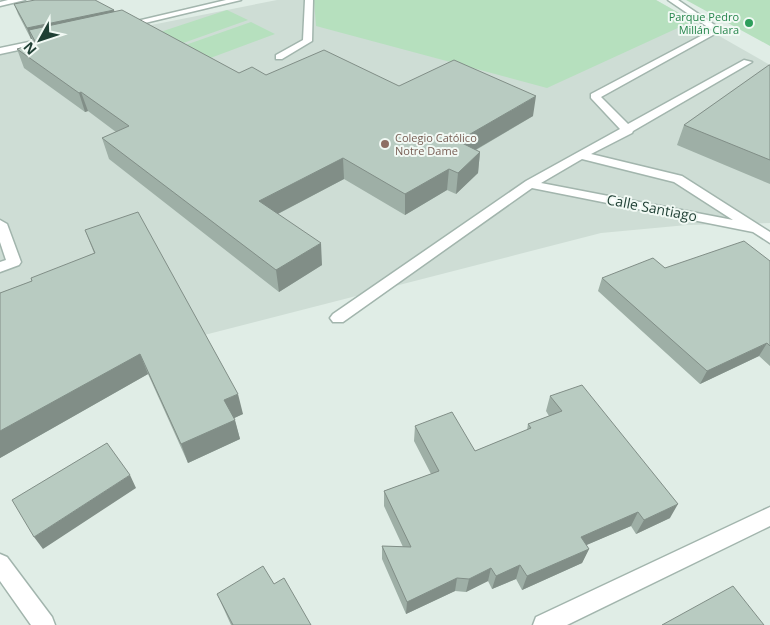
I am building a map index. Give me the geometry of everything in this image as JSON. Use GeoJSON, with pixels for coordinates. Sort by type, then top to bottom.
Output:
{"type":"FeatureCollection","features":[{"type":"Feature","properties":{"kind":"street"},"geometry":{"type":"LineString","coordinates":[[0,4],[21,0]]}},
{"type":"Feature","properties":{"kind":"street"},"geometry":{"type":"LineString","coordinates":[[118,27],[237,0]]}},
{"type":"Feature","properties":{"kind":"street"},"geometry":{"type":"LineString","coordinates":[[279,57],[307,41],[309,0]]}},
{"type":"Feature","properties":{"kind":"street"},"geometry":{"type":"LineString","coordinates":[[628,131],[595,96],[718,30],[672,0]]}},
{"type":"Feature","properties":{"kind":"street"},"geometry":{"type":"LineString","coordinates":[[0,51],[54,40]]}},
{"type":"Feature","properties":{"kind":"street"},"geometry":{"type":"LineString","coordinates":[[338,318],[530,184],[628,131],[747,62]]}},
{"type":"Feature","properties":{"kind":"street"},"geometry":{"type":"LineString","coordinates":[[583,156],[678,179],[757,229]]}},
{"type":"Feature","properties":{"kind":"street","name":"Calle Santiago"},"geometry":{"type":"LineString","coordinates":[[530,184],[757,229],[770,239]]}},
{"type":"Feature","properties":{"kind":"street"},"geometry":{"type":"LineString","coordinates":[[0,224],[14,262],[0,267]]}},
{"type":"Feature","properties":{"kind":"street"},"geometry":{"type":"LineString","coordinates":[[544,625],[770,516]]}},
{"type":"Feature","properties":{"kind":"street"},"geometry":{"type":"LineString","coordinates":[[0,564],[44,625]]}},
{"type":"Feature","properties":{"kind":"shaded area","name":"Colegio Católico Notre Dame"},"geometry":{"type":"Polygon","coordinates":[[[277,0],[656,0],[770,65],[770,223],[687,225],[601,233],[142,351],[0,442],[0,55],[277,0]]]}},
{"type":"Feature","properties":{"kind":"green space"},"geometry":{"type":"Polygon","coordinates":[[[314,0],[656,0],[693,21],[547,88],[316,26],[314,0]]]}},
{"type":"Feature","properties":{"kind":"green space","name":"Parque Pedro Millán Clara"},"geometry":{"type":"Polygon","coordinates":[[[686,0],[770,0],[770,46],[686,0]]]}},
{"type":"Feature","properties":{"kind":"green space"},"geometry":{"type":"Polygon","coordinates":[[[227,10],[248,20],[172,47],[151,35],[227,10]]]}},
{"type":"Feature","properties":{"kind":"green space"},"geometry":{"type":"Polygon","coordinates":[[[251,22],[275,34],[197,63],[174,49],[251,22]]]}},
{"type":"Feature","properties":{"kind":"building"},"geometry":{"type":"Polygon","coordinates":[[[35,0],[95,0],[114,10],[27,28],[14,4],[35,0]]]}},
{"type":"Feature","properties":{"kind":"building"},"geometry":{"type":"Polygon","coordinates":[[[122,10],[239,73],[252,67],[266,75],[324,50],[399,86],[454,60],[536,96],[458,141],[480,152],[458,173],[449,169],[405,194],[343,158],[259,201],[321,243],[276,270],[102,138],[129,126],[17,49],[36,43],[29,30],[122,10]]]}},
{"type":"Feature","properties":{"kind":"building"},"geometry":{"type":"Polygon","coordinates":[[[769,65],[770,160],[684,125],[769,65]]]}},
{"type":"Feature","properties":{"kind":"building"},"geometry":{"type":"Polygon","coordinates":[[[138,212],[238,394],[224,400],[235,420],[181,444],[140,354],[0,431],[0,293],[32,281],[31,278],[95,253],[85,230],[138,212]]]}},
{"type":"Feature","properties":{"kind":"building"},"geometry":{"type":"Polygon","coordinates":[[[744,241],[770,261],[770,346],[767,343],[707,371],[602,278],[653,258],[665,268],[744,241]]]}},
{"type":"Feature","properties":{"kind":"building"},"geometry":{"type":"Polygon","coordinates":[[[582,385],[678,504],[644,520],[638,512],[581,537],[589,549],[527,576],[520,565],[496,576],[491,568],[469,579],[457,578],[407,602],[382,546],[411,547],[384,491],[439,471],[415,426],[452,412],[475,451],[531,428],[528,424],[562,411],[550,396],[582,385]]]}},
{"type":"Feature","properties":{"kind":"building"},"geometry":{"type":"Polygon","coordinates":[[[107,443],[130,475],[34,537],[12,500],[107,443]]]}},
{"type":"Feature","properties":{"kind":"building"},"geometry":{"type":"Polygon","coordinates":[[[263,566],[274,584],[284,578],[311,625],[233,625],[217,594],[263,566]]]}},
{"type":"Feature","properties":{"kind":"building"},"geometry":{"type":"Polygon","coordinates":[[[733,586],[764,625],[662,625],[733,586]]]}},
{"type":"Feature","properties":{"kind":"place","name":"Parque Pedro Millán Clara"},"geometry":{"type":"Point","coordinates":[749,23]}},
{"type":"Feature","properties":{"kind":"place","name":"Colegio Católico Notre Dame"},"geometry":{"type":"Point","coordinates":[385,144]}}]}
